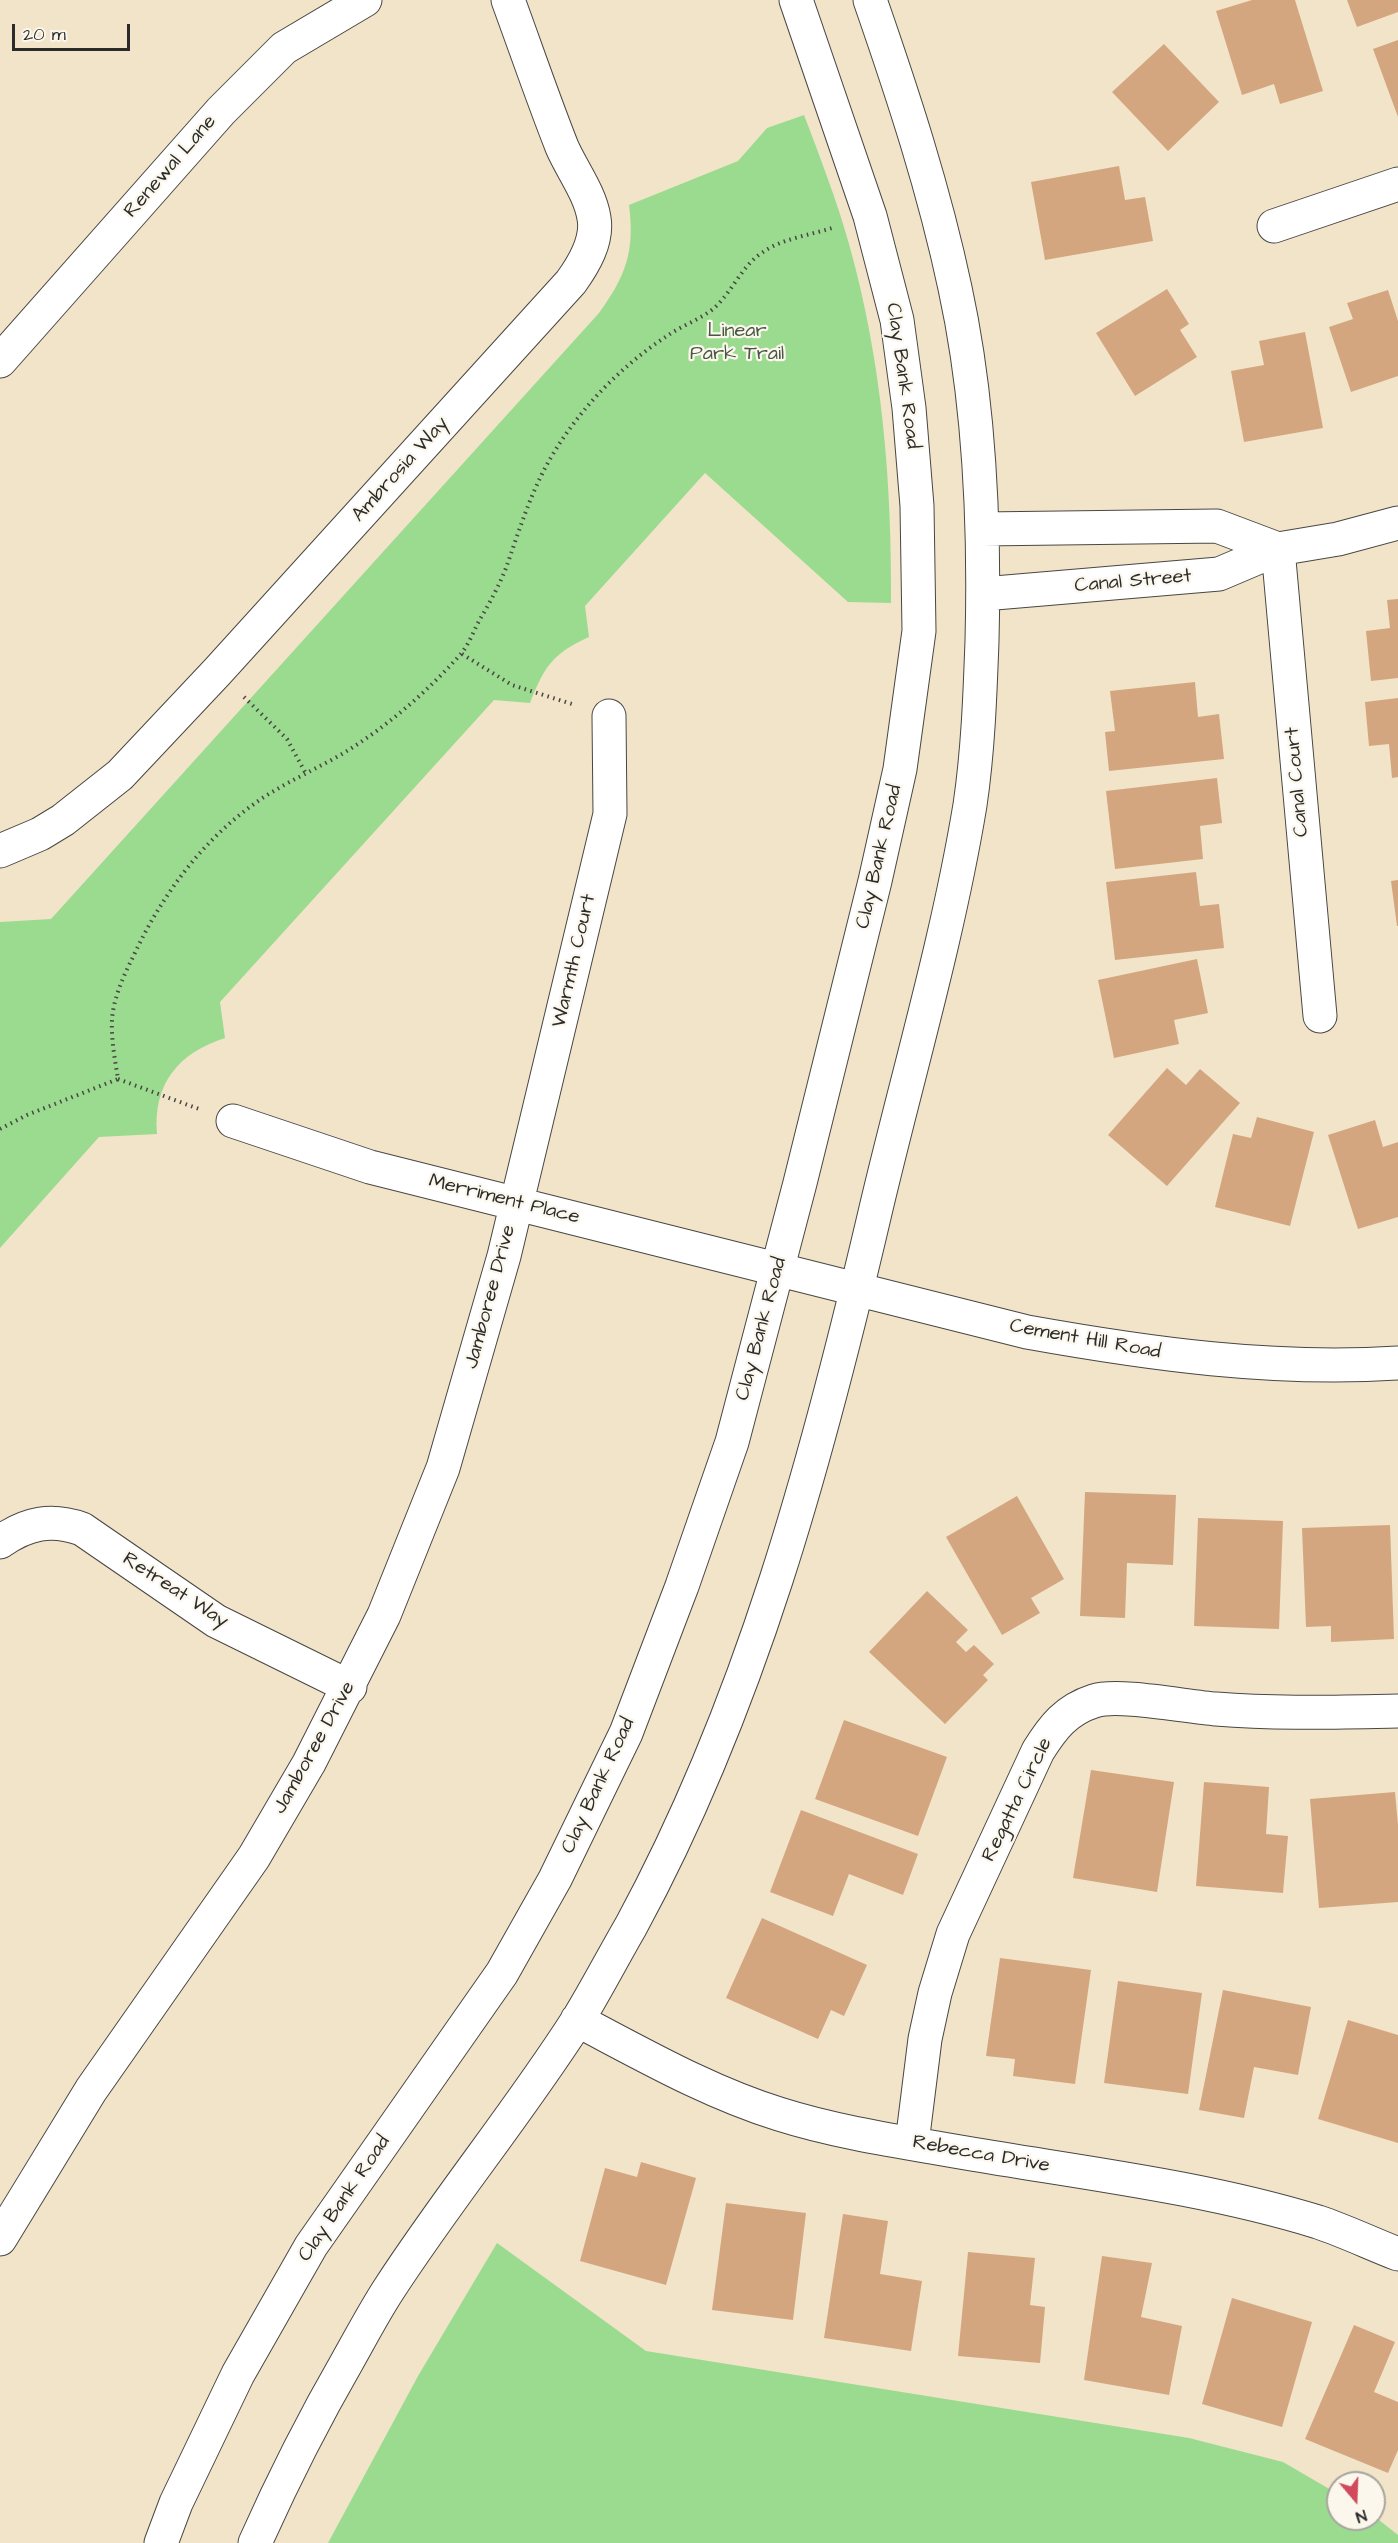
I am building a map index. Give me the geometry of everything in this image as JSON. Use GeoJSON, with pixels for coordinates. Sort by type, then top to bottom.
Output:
{"type":"FeatureCollection","features":[{"type":"Feature","properties":{"kind":"street","name":"Renewal Lane"},"geometry":{"type":"LineString","coordinates":[[0,361],[221,111],[284,48],[365,0]]}},
{"type":"Feature","properties":{"kind":"street","name":"Ambrosia Way"},"geometry":{"type":"LineString","coordinates":[[0,851],[40,834],[92,799],[120,775],[217,672],[572,282],[584,263],[594,233],[594,218],[587,198],[562,147],[508,0]]}},
{"type":"Feature","properties":{"kind":"street","name":"Clay Bank Road"},"geometry":{"type":"LineString","coordinates":[[161,2543],[176,2503],[238,2374],[311,2246],[502,1973],[561,1869],[626,1733],[682,1586],[732,1442],[778,1270],[875,881],[900,769],[919,631],[917,506],[909,408],[897,320],[870,216],[796,0]]}},
{"type":"Feature","properties":{"kind":"street"},"geometry":{"type":"LineString","coordinates":[[255,2543],[317,2415],[386,2293],[577,2020],[634,1920],[707,1769],[768,1606],[802,1497],[857,1290],[936,970],[958,873],[971,798],[980,712],[982,530],[969,375],[957,295],[938,212],[915,131],[870,0]]}},
{"type":"Feature","properties":{"kind":"street"},"geometry":{"type":"LineString","coordinates":[[1274,226],[1398,184]]}},
{"type":"Feature","properties":{"kind":"street","name":"Canal Street"},"geometry":{"type":"LineString","coordinates":[[983,594],[1219,574],[1278,549],[1338,539],[1398,523]]}},
{"type":"Feature","properties":{"kind":"street"},"geometry":{"type":"LineString","coordinates":[[982,530],[1217,526],[1278,549]]}},
{"type":"Feature","properties":{"kind":"street","name":"Canal Court"},"geometry":{"type":"LineString","coordinates":[[1278,549],[1320,1016]]}},
{"type":"Feature","properties":{"kind":"street","name":"Warmth Court"},"geometry":{"type":"LineString","coordinates":[[517,1203],[610,814],[609,716]]}},
{"type":"Feature","properties":{"kind":"street","name":"Merriment Place"},"geometry":{"type":"LineString","coordinates":[[233,1121],[370,1167],[778,1270]]}},
{"type":"Feature","properties":{"kind":"street","name":"Jamboree Drive"},"geometry":{"type":"LineString","coordinates":[[0,2239],[92,2090],[254,1857],[350,1687],[384,1615],[443,1468],[517,1203]]}},
{"type":"Feature","properties":{"kind":"street","name":"Cement Hill Road"},"geometry":{"type":"LineString","coordinates":[[778,1270],[1027,1332],[1135,1351],[1218,1360],[1302,1365],[1398,1363]]}},
{"type":"Feature","properties":{"kind":"street","name":"Retreat Way"},"geometry":{"type":"LineString","coordinates":[[0,1542],[26,1526],[42,1523],[68,1524],[82,1529],[216,1621],[350,1687]]}},
{"type":"Feature","properties":{"kind":"street","name":"Regatta Circle"},"geometry":{"type":"LineString","coordinates":[[912,2143],[925,2039],[935,1993],[953,1934],[1038,1751],[1052,1728],[1071,1710],[1096,1700],[1122,1699],[1218,1710],[1398,1711]]}},
{"type":"Feature","properties":{"kind":"street","name":"Rebecca Drive"},"geometry":{"type":"LineString","coordinates":[[577,2020],[652,2060],[778,2114],[831,2128],[1214,2196],[1319,2223],[1398,2254]]}},
{"type":"Feature","properties":{"kind":"path"},"geometry":{"type":"LineString","coordinates":[[118,1079],[112,1019],[128,967],[146,927],[168,891],[195,857],[221,831],[262,798],[305,772],[339,756],[380,729],[418,697],[462,654],[504,572],[542,473],[592,400],[641,354],[667,336],[710,312],[722,301],[752,260],[763,251],[778,244],[870,216]]}},
{"type":"Feature","properties":{"kind":"path"},"geometry":{"type":"LineString","coordinates":[[462,654],[512,684],[609,716]]}},
{"type":"Feature","properties":{"kind":"path"},"geometry":{"type":"LineString","coordinates":[[217,672],[287,739],[305,772]]}},
{"type":"Feature","properties":{"kind":"path"},"geometry":{"type":"LineString","coordinates":[[0,1129],[27,1115],[118,1079],[233,1121]]}},
{"type":"Feature","properties":{"kind":"green space","name":"Linear Park Trail"},"geometry":{"type":"Polygon","coordinates":[[[804,115],[844,228],[870,332],[887,467],[891,603],[848,602],[705,473],[585,606],[589,637],[567,649],[551,662],[530,703],[494,700],[220,1002],[225,1038],[194,1052],[172,1073],[159,1100],[157,1134],[99,1137],[0,1248],[0,922],[51,919],[599,313],[616,287],[626,262],[631,236],[629,205],[738,161],[767,128],[804,115]]]}},
{"type":"Feature","properties":{"kind":"green space"},"geometry":{"type":"Polygon","coordinates":[[[497,2243],[646,2351],[1189,2438],[1283,2462],[1326,2487],[1326,2531],[1386,2531],[1386,2526],[1398,2535],[1398,2543],[328,2543],[418,2376],[497,2243]]]}},
{"type":"Feature","properties":{"kind":"building"},"geometry":{"type":"Polygon","coordinates":[[[1252,0],[1295,0],[1323,91],[1280,104],[1274,84],[1242,95],[1216,11],[1252,0]]]}},
{"type":"Feature","properties":{"kind":"building"},"geometry":{"type":"Polygon","coordinates":[[[1347,0],[1398,0],[1398,12],[1357,27],[1347,0]]]}},
{"type":"Feature","properties":{"kind":"building"},"geometry":{"type":"Polygon","coordinates":[[[1398,40],[1398,117],[1373,49],[1398,40]]]}},
{"type":"Feature","properties":{"kind":"building"},"geometry":{"type":"Polygon","coordinates":[[[1164,44],[1219,102],[1168,151],[1112,92],[1164,44]]]}},
{"type":"Feature","properties":{"kind":"building"},"geometry":{"type":"Polygon","coordinates":[[[1119,166],[1125,200],[1145,197],[1153,241],[1045,260],[1031,182],[1119,166]]]}},
{"type":"Feature","properties":{"kind":"building"},"geometry":{"type":"Polygon","coordinates":[[[1167,289],[1189,324],[1180,330],[1197,357],[1135,396],[1096,333],[1167,289]]]}},
{"type":"Feature","properties":{"kind":"building"},"geometry":{"type":"Polygon","coordinates":[[[1388,290],[1398,321],[1398,376],[1351,392],[1329,327],[1353,319],[1347,303],[1388,290]]]}},
{"type":"Feature","properties":{"kind":"building"},"geometry":{"type":"Polygon","coordinates":[[[1305,332],[1323,428],[1244,442],[1231,371],[1264,365],[1259,341],[1305,332]]]}},
{"type":"Feature","properties":{"kind":"building"},"geometry":{"type":"Polygon","coordinates":[[[1398,599],[1398,678],[1371,681],[1366,631],[1390,628],[1387,600],[1398,599]]]}},
{"type":"Feature","properties":{"kind":"building"},"geometry":{"type":"Polygon","coordinates":[[[1195,682],[1198,717],[1219,714],[1224,759],[1109,771],[1105,732],[1115,731],[1110,691],[1195,682]]]}},
{"type":"Feature","properties":{"kind":"building"},"geometry":{"type":"Polygon","coordinates":[[[1398,698],[1398,777],[1392,778],[1389,744],[1369,746],[1365,702],[1398,698]]]}},
{"type":"Feature","properties":{"kind":"building"},"geometry":{"type":"Polygon","coordinates":[[[1217,778],[1222,823],[1200,826],[1203,859],[1115,869],[1106,791],[1217,778]]]}},
{"type":"Feature","properties":{"kind":"building"},"geometry":{"type":"Polygon","coordinates":[[[1196,872],[1200,906],[1219,904],[1224,948],[1115,960],[1106,882],[1196,872]]]}},
{"type":"Feature","properties":{"kind":"building"},"geometry":{"type":"Polygon","coordinates":[[[1398,880],[1398,926],[1397,926],[1391,881],[1398,880]]]}},
{"type":"Feature","properties":{"kind":"building"},"geometry":{"type":"Polygon","coordinates":[[[1197,959],[1208,1013],[1174,1020],[1179,1044],[1114,1058],[1098,980],[1197,959]]]}},
{"type":"Feature","properties":{"kind":"building"},"geometry":{"type":"Polygon","coordinates":[[[1167,1068],[1186,1085],[1200,1069],[1240,1103],[1167,1186],[1108,1135],[1167,1068]]]}},
{"type":"Feature","properties":{"kind":"building"},"geometry":{"type":"Polygon","coordinates":[[[1257,1117],[1314,1132],[1290,1226],[1215,1207],[1233,1134],[1251,1138],[1257,1117]]]}},
{"type":"Feature","properties":{"kind":"building"},"geometry":{"type":"Polygon","coordinates":[[[1375,1120],[1383,1147],[1398,1142],[1398,1217],[1358,1229],[1328,1135],[1375,1120]]]}},
{"type":"Feature","properties":{"kind":"building"},"geometry":{"type":"Polygon","coordinates":[[[1085,1492],[1176,1495],[1173,1565],[1127,1563],[1125,1618],[1080,1616],[1085,1492]]]}},
{"type":"Feature","properties":{"kind":"building"},"geometry":{"type":"Polygon","coordinates":[[[1017,1496],[1064,1579],[1031,1598],[1040,1613],[1002,1635],[946,1537],[1017,1496]]]}},
{"type":"Feature","properties":{"kind":"building"},"geometry":{"type":"Polygon","coordinates":[[[1198,1518],[1283,1521],[1279,1629],[1194,1626],[1198,1518]]]}},
{"type":"Feature","properties":{"kind":"building"},"geometry":{"type":"Polygon","coordinates":[[[1390,1525],[1394,1639],[1331,1642],[1331,1626],[1306,1627],[1302,1528],[1390,1525]]]}},
{"type":"Feature","properties":{"kind":"building"},"geometry":{"type":"Polygon","coordinates":[[[927,1591],[968,1630],[956,1642],[966,1652],[974,1645],[994,1664],[983,1675],[988,1680],[945,1724],[869,1652],[927,1591]]]}},
{"type":"Feature","properties":{"kind":"building"},"geometry":{"type":"Polygon","coordinates":[[[844,1720],[947,1757],[918,1836],[815,1799],[844,1720]]]}},
{"type":"Feature","properties":{"kind":"building"},"geometry":{"type":"Polygon","coordinates":[[[1091,1770],[1174,1782],[1157,1892],[1073,1878],[1091,1770]]]}},
{"type":"Feature","properties":{"kind":"building"},"geometry":{"type":"Polygon","coordinates":[[[1204,1782],[1269,1787],[1266,1834],[1288,1836],[1283,1893],[1196,1886],[1204,1782]]]}},
{"type":"Feature","properties":{"kind":"building"},"geometry":{"type":"Polygon","coordinates":[[[1395,1792],[1398,1825],[1398,1902],[1319,1908],[1310,1799],[1395,1792]]]}},
{"type":"Feature","properties":{"kind":"building"},"geometry":{"type":"Polygon","coordinates":[[[801,1810],[918,1854],[903,1895],[849,1874],[833,1916],[770,1892],[801,1810]]]}},
{"type":"Feature","properties":{"kind":"building"},"geometry":{"type":"Polygon","coordinates":[[[762,1918],[867,1965],[844,2016],[831,2010],[818,2039],[726,1998],[762,1918]]]}},
{"type":"Feature","properties":{"kind":"building"},"geometry":{"type":"Polygon","coordinates":[[[1000,1958],[1091,1970],[1075,2084],[1013,2076],[1015,2059],[986,2056],[1000,1958]]]}},
{"type":"Feature","properties":{"kind":"building"},"geometry":{"type":"Polygon","coordinates":[[[1118,1981],[1202,1993],[1188,2094],[1104,2083],[1118,1981]]]}},
{"type":"Feature","properties":{"kind":"building"},"geometry":{"type":"Polygon","coordinates":[[[1223,1990],[1311,2007],[1298,2075],[1254,2067],[1244,2118],[1199,2110],[1223,1990]]]}},
{"type":"Feature","properties":{"kind":"building"},"geometry":{"type":"Polygon","coordinates":[[[1348,2020],[1398,2035],[1398,2143],[1318,2119],[1348,2020]]]}},
{"type":"Feature","properties":{"kind":"building"},"geometry":{"type":"Polygon","coordinates":[[[641,2162],[696,2178],[666,2285],[580,2261],[605,2168],[637,2177],[641,2162]]]}},
{"type":"Feature","properties":{"kind":"building"},"geometry":{"type":"Polygon","coordinates":[[[726,2203],[806,2213],[793,2320],[712,2310],[726,2203]]]}},
{"type":"Feature","properties":{"kind":"building"},"geometry":{"type":"Polygon","coordinates":[[[843,2214],[888,2221],[880,2274],[922,2281],[911,2351],[824,2338],[843,2214]]]}},
{"type":"Feature","properties":{"kind":"building"},"geometry":{"type":"Polygon","coordinates":[[[968,2252],[1035,2258],[1030,2305],[1045,2307],[1040,2363],[958,2356],[968,2252]]]}},
{"type":"Feature","properties":{"kind":"building"},"geometry":{"type":"Polygon","coordinates":[[[1102,2256],[1152,2263],[1141,2317],[1182,2326],[1169,2395],[1084,2380],[1102,2256]]]}},
{"type":"Feature","properties":{"kind":"building"},"geometry":{"type":"Polygon","coordinates":[[[1232,2298],[1312,2322],[1282,2427],[1202,2404],[1232,2298]]]}},
{"type":"Feature","properties":{"kind":"building"},"geometry":{"type":"Polygon","coordinates":[[[1354,2325],[1395,2342],[1374,2392],[1398,2402],[1398,2450],[1388,2473],[1305,2439],[1354,2325]]]}}]}
